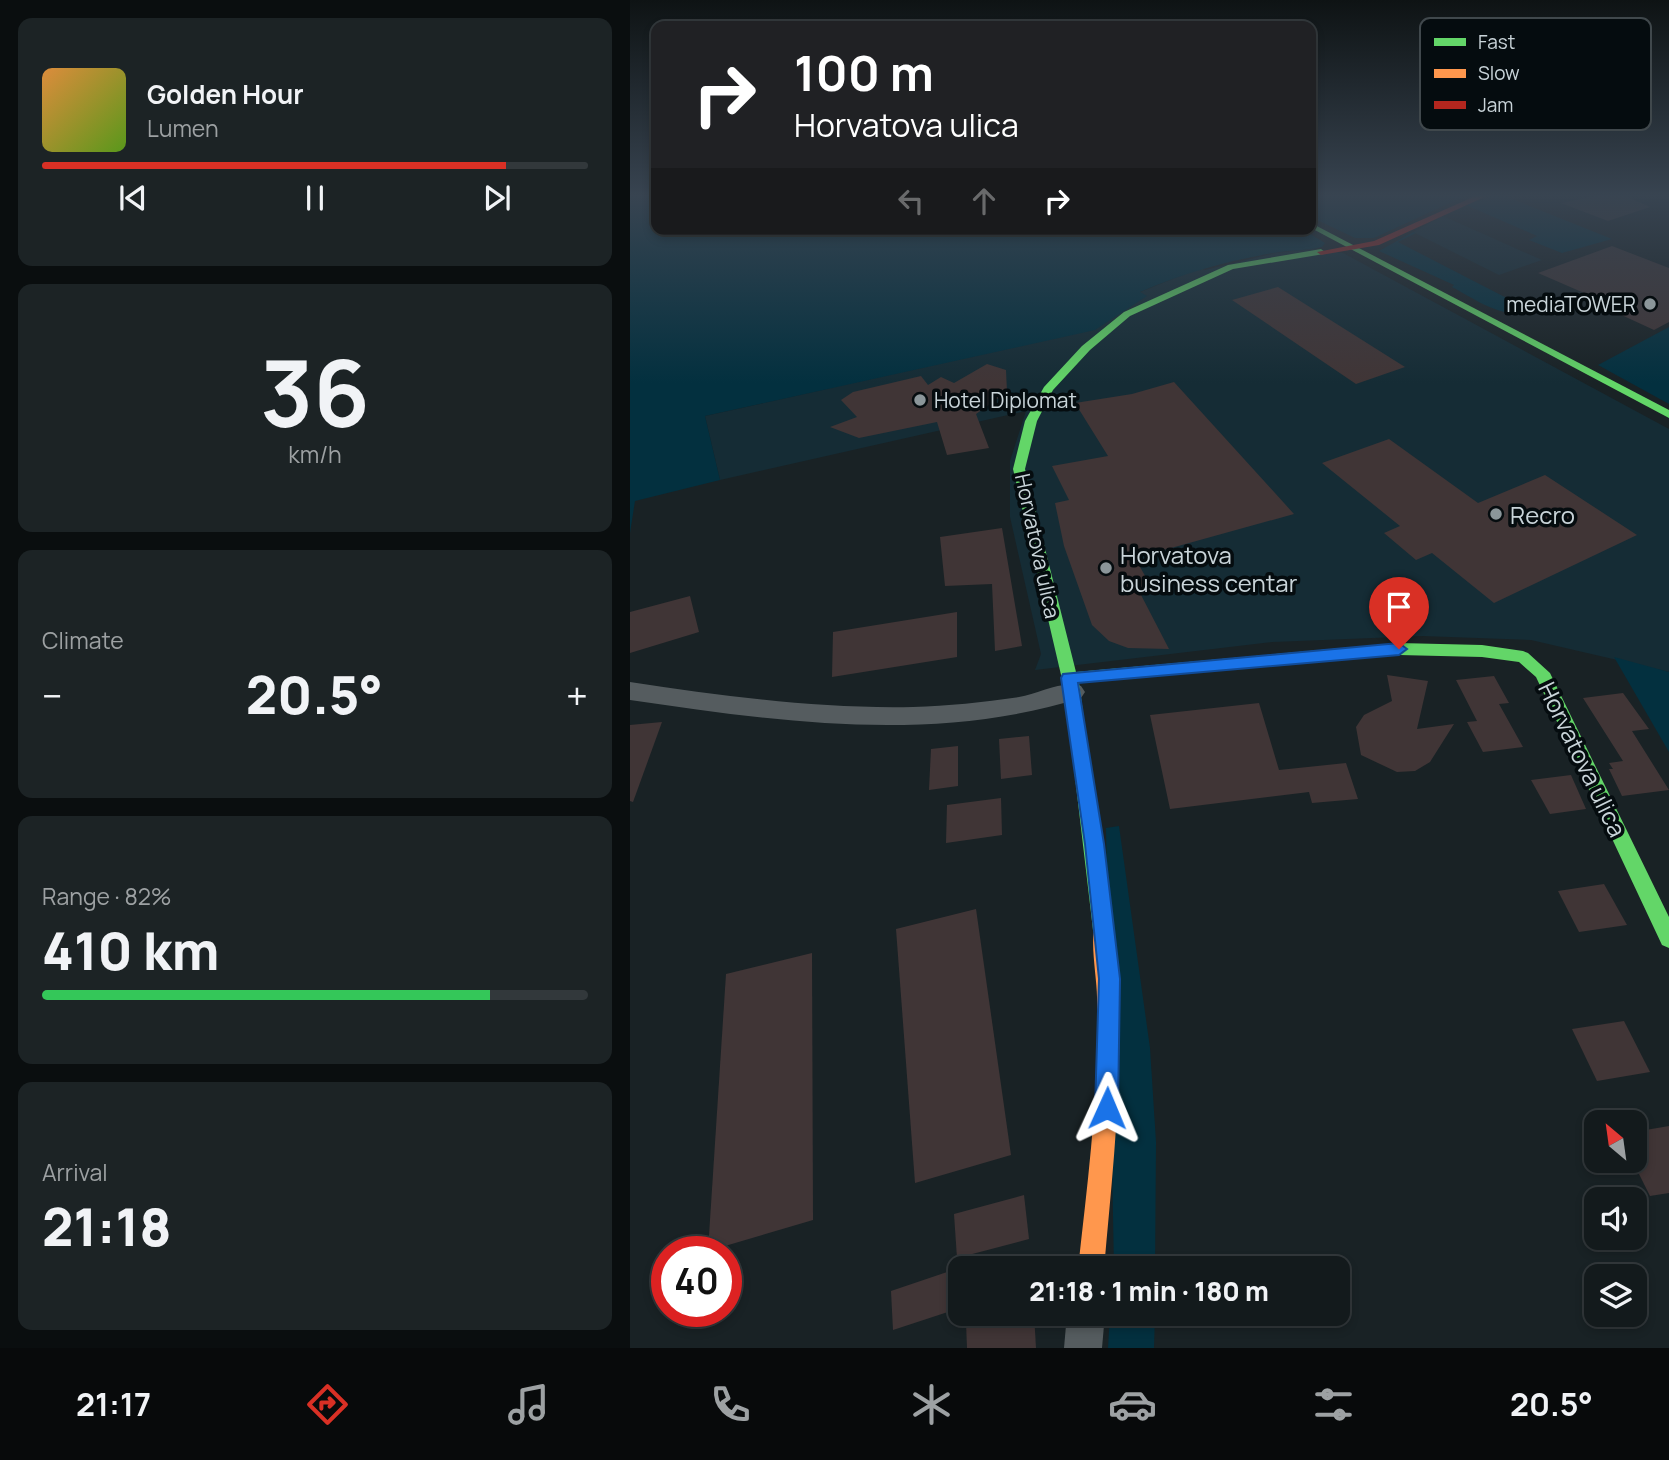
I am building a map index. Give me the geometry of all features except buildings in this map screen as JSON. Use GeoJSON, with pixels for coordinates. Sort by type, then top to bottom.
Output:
{"type":"FeatureCollection","features":[{"type":"Feature","properties":{"kind":"street","name":"Horvatova ulica"},"geometry":{"type":"LineString","coordinates":[[1092,1256],[1107,1108],[1109,979],[1071,685],[1019,470],[1031,421],[1048,388],[1086,348],[1127,314],[1179,288],[1254,262],[1291,257]]}},
{"type":"Feature","properties":{"kind":"street"},"geometry":{"type":"LineString","coordinates":[[1372,257],[1669,415]]}},
{"type":"Feature","properties":{"kind":"street","name":"Horvatova ulica"},"geometry":{"type":"LineString","coordinates":[[630,691],[760,707],[848,713],[969,715],[1039,704],[1071,685],[1399,649],[1482,651],[1523,657],[1542,673],[1669,938]]}},
{"type":"Feature","properties":{"kind":"street"},"geometry":{"type":"LineString","coordinates":[[1083,1348],[1085,1326]]}},
{"type":"Feature","properties":{"kind":"shaded area"},"geometry":{"type":"Polygon","coordinates":[[[630,257],[1255,257],[1206,268],[1140,292],[1147,296],[1095,330],[705,416],[720,480],[635,501],[630,533],[630,257]]]}},
{"type":"Feature","properties":{"kind":"shaded area"},"geometry":{"type":"Polygon","coordinates":[[[1259,257],[1350,257],[1669,429],[1669,672],[1531,640],[1422,636],[1273,642],[1035,670],[1041,654],[1010,517],[1010,461],[1026,411],[720,480],[705,416],[822,390],[1128,306],[1146,296],[1138,293],[1200,268],[1205,270],[1259,257]]]}},
{"type":"Feature","properties":{"kind":"shaded area"},"geometry":{"type":"Polygon","coordinates":[[[1392,257],[1427,257],[1532,311],[1500,311],[1480,303],[1452,287],[1454,285],[1392,257]]]}},
{"type":"Feature","properties":{"kind":"shaded area"},"geometry":{"type":"Polygon","coordinates":[[[1463,257],[1535,257],[1542,260],[1499,275],[1463,257]]]}},
{"type":"Feature","properties":{"kind":"shaded area"},"geometry":{"type":"Polygon","coordinates":[[[1669,327],[1669,404],[1598,365],[1669,327]]]}},
{"type":"Feature","properties":{"kind":"shaded area"},"geometry":{"type":"Polygon","coordinates":[[[1614,657],[1669,672],[1669,752],[1614,657]]]}},
{"type":"Feature","properties":{"kind":"shaded area"},"geometry":{"type":"Polygon","coordinates":[[[1119,826],[1150,1048],[1156,1142],[1155,1256],[1114,1256],[1106,828],[1119,826]]]}},
{"type":"Feature","properties":{"kind":"shaded area"},"geometry":{"type":"Polygon","coordinates":[[[1109,1326],[1155,1326],[1154,1348],[1108,1348],[1109,1326]]]}},
{"type":"Feature","properties":{"kind":"traffic: fast"},"geometry":{"type":"LineString","coordinates":[[1103,930],[1073,692],[1019,469],[1031,421],[1048,389],[1086,348],[1127,314],[1231,267],[1292,257]]}},
{"type":"Feature","properties":{"kind":"traffic: fast"},"geometry":{"type":"LineString","coordinates":[[1371,257],[1669,415]]}},
{"type":"Feature","properties":{"kind":"traffic: fast"},"geometry":{"type":"LineString","coordinates":[[1069,678],[1399,649],[1482,651],[1523,657],[1542,673],[1669,938]]}},
{"type":"Feature","properties":{"kind":"traffic: slow"},"geometry":{"type":"LineString","coordinates":[[1092,1256],[1108,1057],[1109,1015],[1103,930]]}},
{"type":"Feature","properties":{"kind":"place","name":"mediaTOWER"},"geometry":{"type":"Point","coordinates":[1650,304]}},
{"type":"Feature","properties":{"kind":"place","name":"Hotel Diplomat"},"geometry":{"type":"Point","coordinates":[920,400]}},
{"type":"Feature","properties":{"kind":"place","name":"Recro"},"geometry":{"type":"Point","coordinates":[1496,514]}},
{"type":"Feature","properties":{"kind":"place","name":"Horvatova business centar"},"geometry":{"type":"Point","coordinates":[1106,568]}},
{"type":"Feature","properties":{"kind":"route"},"geometry":{"type":"LineString","coordinates":[[1107,1108],[1109,979],[1094,844],[1069,678],[1399,649]]}}]}
